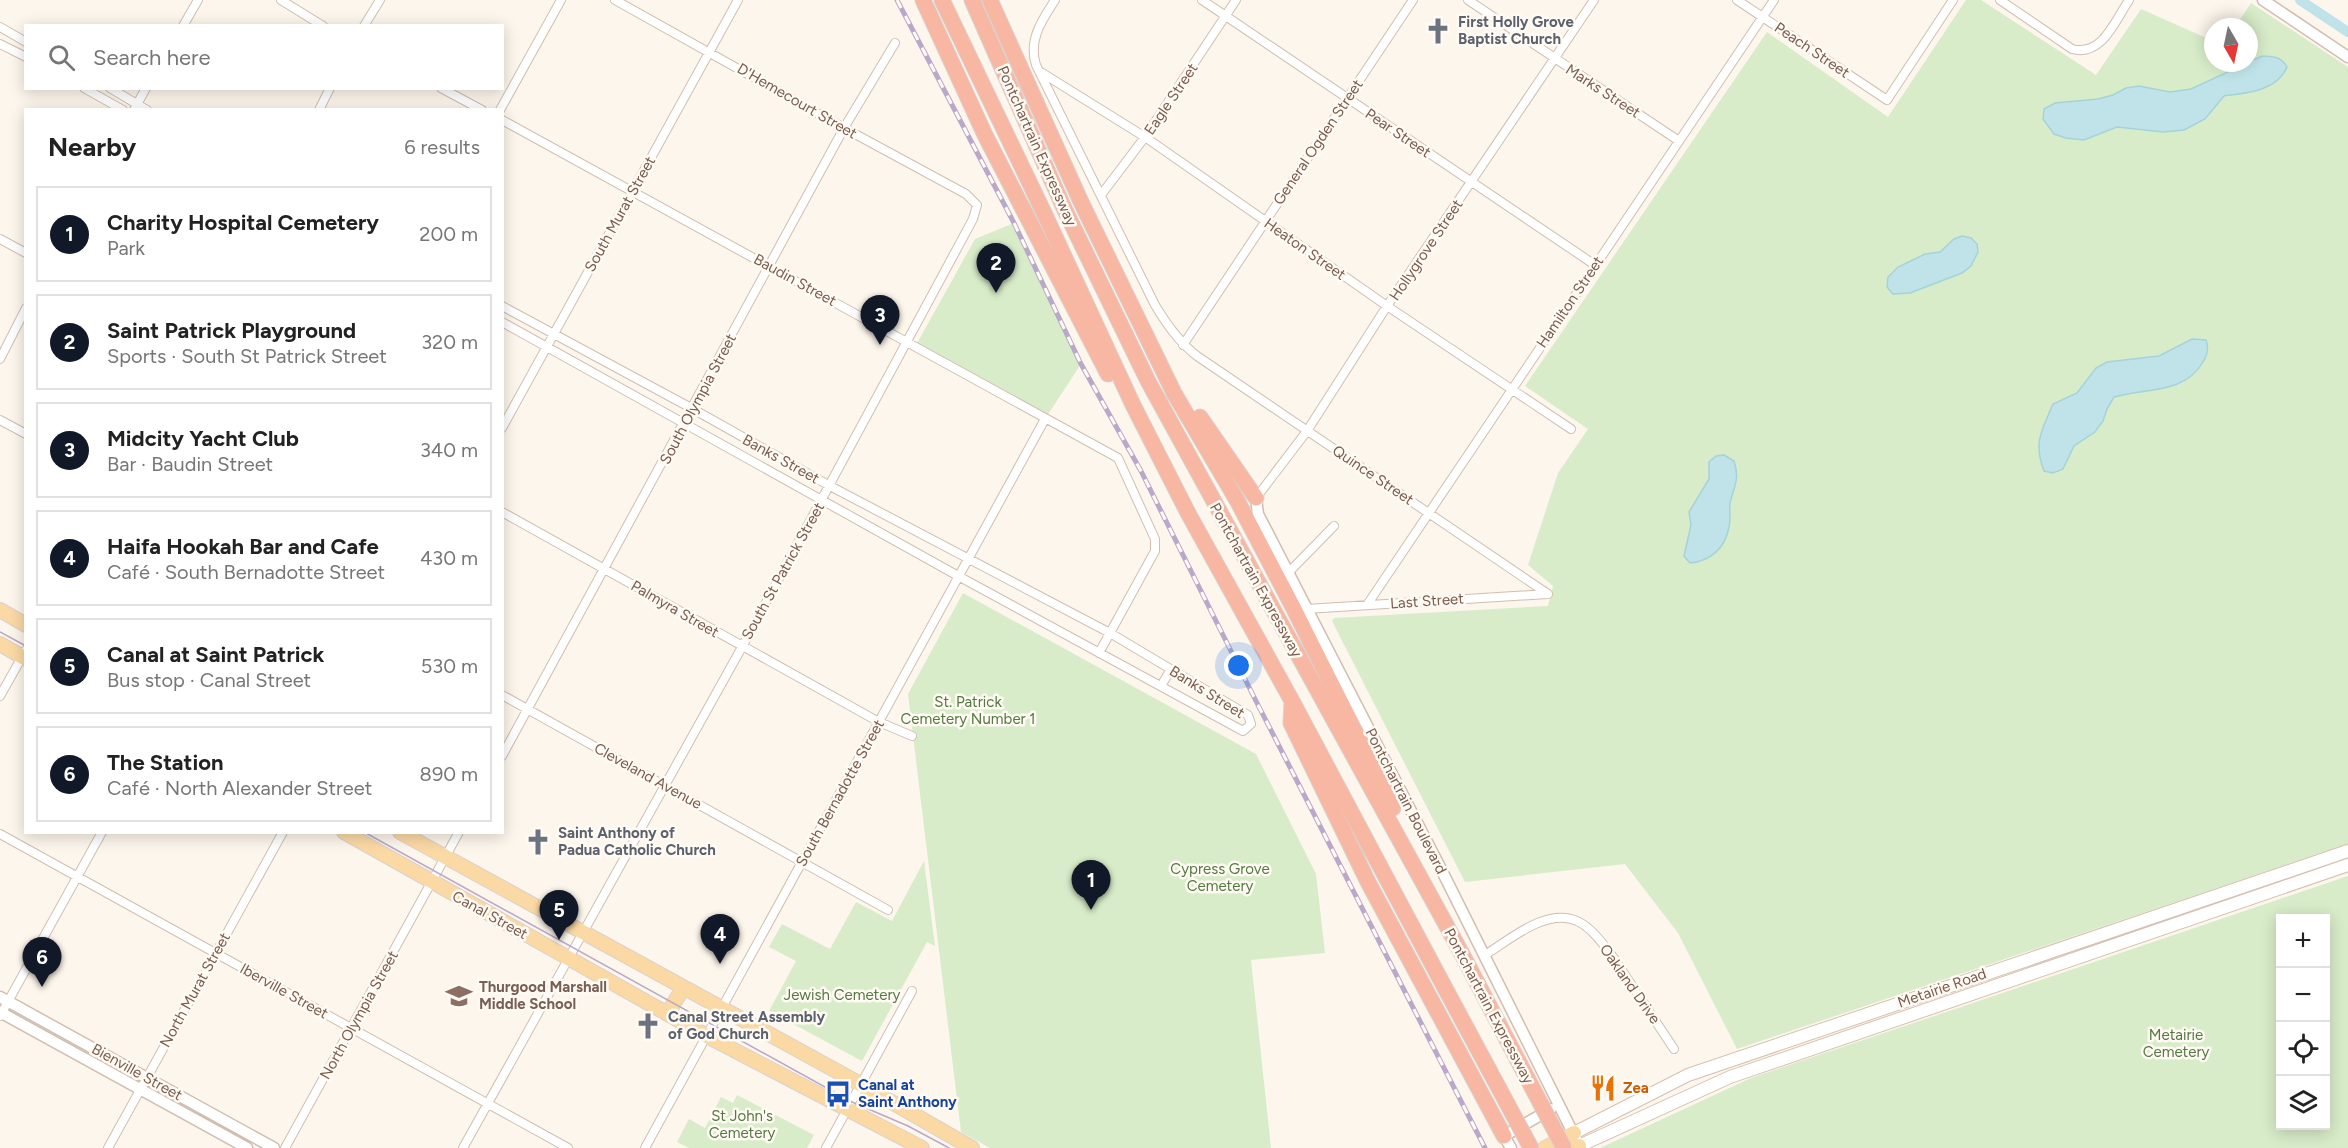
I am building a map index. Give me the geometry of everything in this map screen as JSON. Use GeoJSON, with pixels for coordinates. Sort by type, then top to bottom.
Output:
{"type":"FeatureCollection","features":[{"type":"Feature","properties":{"kind":"highway"},"geometry":{"type":"LineString","coordinates":[[922,0],[985,135],[1066,294],[1123,401],[1133,405]]}},
{"type":"Feature","properties":{"kind":"highway","name":"Pontchartrain Expressway"},"geometry":{"type":"LineString","coordinates":[[942,0],[1133,405],[1188,513],[1292,701],[1530,1148]]}},
{"type":"Feature","properties":{"kind":"highway","name":"Pontchartrain Expressway"},"geometry":{"type":"LineString","coordinates":[[972,0],[1082,247],[1148,381],[1461,952],[1574,1148]]}},
{"type":"Feature","properties":{"kind":"highway"},"geometry":{"type":"LineString","coordinates":[[990,0],[1082,202],[1174,393],[1238,502],[1403,828],[1402,844]]}},
{"type":"Feature","properties":{"kind":"highway"},"geometry":{"type":"LineString","coordinates":[[1128,297],[1135,304],[1214,440],[1256,498]]}},
{"type":"Feature","properties":{"kind":"highway"},"geometry":{"type":"LineString","coordinates":[[1292,701],[1291,723],[1368,882],[1508,1142]]}},
{"type":"Feature","properties":{"kind":"main road"},"geometry":{"type":"LineString","coordinates":[[0,610],[24,624]]}},
{"type":"Feature","properties":{"kind":"main road"},"geometry":{"type":"LineString","coordinates":[[0,644],[24,655]]}},
{"type":"Feature","properties":{"kind":"main road","name":"Canal Street"},"geometry":{"type":"LineString","coordinates":[[404,834],[972,1148]]}},
{"type":"Feature","properties":{"kind":"main road","name":"Canal Street"},"geometry":{"type":"LineString","coordinates":[[365,838],[431,882],[708,1036],[847,1111],[922,1148]]}},
{"type":"Feature","properties":{"kind":"main road","name":"Metairie Road"},"geometry":{"type":"LineString","coordinates":[[1545,1148],[1688,1075],[2348,851]]}},
{"type":"Feature","properties":{"kind":"main road","name":"Metairie Road"},"geometry":{"type":"LineString","coordinates":[[1574,1148],[1730,1077],[2348,865]]}},
{"type":"Feature","properties":{"kind":"main road"},"geometry":{"type":"LineString","coordinates":[[668,1013],[683,988]]}},
{"type":"Feature","properties":{"kind":"street"},"geometry":{"type":"LineString","coordinates":[[184,24],[198,0]]}},
{"type":"Feature","properties":{"kind":"street"},"geometry":{"type":"LineString","coordinates":[[282,0],[320,24]]}},
{"type":"Feature","properties":{"kind":"street"},"geometry":{"type":"LineString","coordinates":[[365,24],[380,0]]}},
{"type":"Feature","properties":{"kind":"street"},"geometry":{"type":"LineString","coordinates":[[501,108],[561,0]]}},
{"type":"Feature","properties":{"kind":"street","name":"D'Hemecourt Street"},"geometry":{"type":"LineString","coordinates":[[615,0],[966,194],[977,205]]}},
{"type":"Feature","properties":{"kind":"street","name":"South Murat Street"},"geometry":{"type":"LineString","coordinates":[[504,424],[738,0]]}},
{"type":"Feature","properties":{"kind":"street","name":"Quince Street"},"geometry":{"type":"LineString","coordinates":[[1055,0],[1034,40],[1033,52],[1038,70],[1169,330],[1197,356],[1548,594]]}},
{"type":"Feature","properties":{"kind":"street","name":"Pear Street"},"geometry":{"type":"LineString","coordinates":[[1202,0],[1594,265]]}},
{"type":"Feature","properties":{"kind":"street","name":"Eagle Street"},"geometry":{"type":"LineString","coordinates":[[1101,195],[1145,137],[1236,0]]}},
{"type":"Feature","properties":{"kind":"street","name":"General Ogden Street"},"geometry":{"type":"LineString","coordinates":[[1183,345],[1413,0]]}},
{"type":"Feature","properties":{"kind":"street","name":"Marks Street"},"geometry":{"type":"LineString","coordinates":[[1468,0],[1679,141]]}},
{"type":"Feature","properties":{"kind":"street","name":"Hollygrove Street"},"geometry":{"type":"LineString","coordinates":[[1256,498],[1307,430],[1387,306],[1594,0]]}},
{"type":"Feature","properties":{"kind":"street","name":"Peach Street"},"geometry":{"type":"LineString","coordinates":[[1737,0],[1887,100],[1953,0]]}},
{"type":"Feature","properties":{"kind":"street","name":"Hamilton Street"},"geometry":{"type":"LineString","coordinates":[[1367,605],[1774,0]]}},
{"type":"Feature","properties":{"kind":"street"},"geometry":{"type":"LineString","coordinates":[[2000,0],[2072,49],[2088,51],[2102,42],[2129,0]]}},
{"type":"Feature","properties":{"kind":"street"},"geometry":{"type":"LineString","coordinates":[[2263,0],[2348,57]]}},
{"type":"Feature","properties":{"kind":"street"},"geometry":{"type":"LineString","coordinates":[[0,27],[24,41]]}},
{"type":"Feature","properties":{"kind":"street","name":"South Olympia Street"},"geometry":{"type":"LineString","coordinates":[[504,753],[685,424],[844,128],[895,43]]}},
{"type":"Feature","properties":{"kind":"street"},"geometry":{"type":"LineString","coordinates":[[0,44],[24,56]]}},
{"type":"Feature","properties":{"kind":"street","name":"Heaton Street"},"geometry":{"type":"LineString","coordinates":[[1038,70],[1145,137],[1387,306],[1571,429]]}},
{"type":"Feature","properties":{"kind":"street"},"geometry":{"type":"LineString","coordinates":[[88,90],[119,108]]}},
{"type":"Feature","properties":{"kind":"street"},"geometry":{"type":"LineString","coordinates":[[113,90],[136,107],[145,90]]}},
{"type":"Feature","properties":{"kind":"street"},"geometry":{"type":"LineString","coordinates":[[320,108],[329,90]]}},
{"type":"Feature","properties":{"kind":"street"},"geometry":{"type":"LineString","coordinates":[[445,90],[478,108]]}},
{"type":"Feature","properties":{"kind":"street","name":"Baudin Street"},"geometry":{"type":"LineString","coordinates":[[504,121],[1118,458],[1155,539],[1155,551],[1110,633]]}},
{"type":"Feature","properties":{"kind":"street","name":"South St Patrick Street"},"geometry":{"type":"LineString","coordinates":[[463,1148],[830,486],[973,219],[977,205]]}},
{"type":"Feature","properties":{"kind":"street"},"geometry":{"type":"LineString","coordinates":[[0,238],[24,252]]}},
{"type":"Feature","properties":{"kind":"street","name":"Banks Street"},"geometry":{"type":"LineString","coordinates":[[504,307],[830,486],[1110,633],[1248,715],[1251,724],[1243,731],[960,577],[504,323]]}},
{"type":"Feature","properties":{"kind":"street"},"geometry":{"type":"LineString","coordinates":[[0,359],[24,312]]}},
{"type":"Feature","properties":{"kind":"street","name":"South Bernadotte Street"},"geometry":{"type":"LineString","coordinates":[[645,1148],[1045,419]]}},
{"type":"Feature","properties":{"kind":"street"},"geometry":{"type":"LineString","coordinates":[[0,420],[24,433]]}},
{"type":"Feature","properties":{"kind":"street","name":"Pontchartrain Boulevard"},"geometry":{"type":"LineString","coordinates":[[1256,498],[1258,514],[1574,1133],[1574,1148]]}},
{"type":"Feature","properties":{"kind":"street","name":"Palmyra Street"},"geometry":{"type":"LineString","coordinates":[[504,513],[879,722],[912,736]]}},
{"type":"Feature","properties":{"kind":"street"},"geometry":{"type":"LineString","coordinates":[[1288,573],[1334,526]]}},
{"type":"Feature","properties":{"kind":"street","name":"Last Street"},"geometry":{"type":"LineString","coordinates":[[1306,609],[1548,594]]}},
{"type":"Feature","properties":{"kind":"street"},"geometry":{"type":"LineString","coordinates":[[1099,653],[1110,633]]}},
{"type":"Feature","properties":{"kind":"street"},"geometry":{"type":"LineString","coordinates":[[0,696],[24,655]]}},
{"type":"Feature","properties":{"kind":"street"},"geometry":{"type":"LineString","coordinates":[[1161,686],[1171,669]]}},
{"type":"Feature","properties":{"kind":"street","name":"Cleveland Avenue"},"geometry":{"type":"LineString","coordinates":[[504,695],[888,910]]}},
{"type":"Feature","properties":{"kind":"street","name":"Iberville Street"},"geometry":{"type":"LineString","coordinates":[[0,834],[568,1148]]}},
{"type":"Feature","properties":{"kind":"street"},"geometry":{"type":"LineString","coordinates":[[1,1014],[4,999],[101,834]]}},
{"type":"Feature","properties":{"kind":"street","name":"North Murat Street"},"geometry":{"type":"LineString","coordinates":[[108,1148],[282,834]]}},
{"type":"Feature","properties":{"kind":"street"},"geometry":{"type":"LineString","coordinates":[[445,857],[458,834]]}},
{"type":"Feature","properties":{"kind":"street","name":"North Olympia Street"},"geometry":{"type":"LineString","coordinates":[[285,1148],[445,857]]}},
{"type":"Feature","properties":{"kind":"street","name":"Oakland Drive"},"geometry":{"type":"LineString","coordinates":[[1485,955],[1538,923],[1563,917],[1578,921],[1602,943],[1613,957],[1674,1049]]}},
{"type":"Feature","properties":{"kind":"street"},"geometry":{"type":"LineString","coordinates":[[826,1148],[912,992]]}},
{"type":"Feature","properties":{"kind":"street","name":"Bienville Street"},"geometry":{"type":"LineString","coordinates":[[4,999],[274,1148]]}},
{"type":"Feature","properties":{"kind":"street","name":"Bienville Street"},"geometry":{"type":"LineString","coordinates":[[1,1014],[247,1148]]}},
{"type":"Feature","properties":{"kind":"street"},"geometry":{"type":"LineString","coordinates":[[1688,1075],[1696,1093]]}},
{"type":"Feature","properties":{"kind":"street"},"geometry":{"type":"LineString","coordinates":[[1508,1142],[1559,1104]]}},
{"type":"Feature","properties":{"kind":"green space"},"geometry":{"type":"Polygon","coordinates":[[[1966,0],[1981,0],[2096,75],[2141,9],[2204,37],[2204,72],[2258,72],[2258,18],[2241,18],[2251,3],[2348,67],[2348,844],[1737,1049],[1678,933],[1625,864],[1465,882],[1332,621],[1334,618],[1548,606],[1553,586],[1528,565],[1558,473],[1588,429],[1525,386],[1767,32],[1888,117],[1966,0]]]}},
{"type":"Feature","properties":{"kind":"green space"},"geometry":{"type":"Polygon","coordinates":[[[1014,223],[1081,364],[1045,419],[915,347],[975,239],[1014,223]]]}},
{"type":"Feature","properties":{"kind":"green space"},"geometry":{"type":"Polygon","coordinates":[[[963,593],[1256,754],[1316,874],[1325,953],[1251,960],[1271,1148],[990,1148],[961,1132],[908,694],[963,593]]]}},
{"type":"Feature","properties":{"kind":"green space","name":"Jewish Cemetery"},"geometry":{"type":"Polygon","coordinates":[[[924,861],[935,946],[927,942],[862,1061],[769,1011],[796,961],[769,947],[782,924],[830,949],[856,902],[892,921],[924,861]]]}},
{"type":"Feature","properties":{"kind":"green space","name":"Metairie Cemetery"},"geometry":{"type":"Polygon","coordinates":[[[2348,876],[2348,1148],[1600,1148],[1751,1078],[2348,876]]]}},
{"type":"Feature","properties":{"kind":"green space","name":"St John's Cemetery"},"geometry":{"type":"Polygon","coordinates":[[[737,1095],[814,1135],[807,1148],[689,1148],[677,1142],[689,1119],[705,1128],[721,1097],[733,1103],[737,1095]]]}},
{"type":"Feature","properties":{"kind":"water"},"geometry":{"type":"Polygon","coordinates":[[[2273,57],[2285,63],[2287,67],[2282,75],[2269,86],[2242,94],[2224,96],[2205,119],[2184,130],[2163,132],[2117,127],[2084,140],[2054,134],[2043,119],[2044,109],[2055,103],[2098,99],[2126,88],[2139,86],[2170,92],[2191,89],[2228,72],[2258,72],[2258,58],[2273,57]]]}},
{"type":"Feature","properties":{"kind":"water"},"geometry":{"type":"Polygon","coordinates":[[[1962,236],[1971,238],[1977,244],[1978,252],[1971,266],[1962,273],[1910,293],[1893,294],[1887,287],[1888,277],[1898,267],[1925,254],[1940,252],[1954,239],[1962,236]]]}},
{"type":"Feature","properties":{"kind":"water"},"geometry":{"type":"Polygon","coordinates":[[[2192,339],[2206,340],[2208,346],[2203,362],[2195,372],[2186,380],[2175,385],[2114,397],[2103,421],[2095,432],[2074,446],[2063,469],[2053,473],[2044,471],[2039,452],[2040,436],[2053,404],[2077,393],[2096,368],[2107,362],[2159,356],[2192,339]]]}},
{"type":"Feature","properties":{"kind":"water"},"geometry":{"type":"Polygon","coordinates":[[[1724,455],[1734,461],[1736,473],[1727,534],[1720,547],[1711,556],[1690,563],[1684,556],[1691,525],[1689,512],[1709,479],[1709,462],[1716,456],[1724,455]]]}},
{"type":"Feature","properties":{"kind":"waterway"},"geometry":{"type":"LineString","coordinates":[[2300,0],[2348,32]]}},
{"type":"Feature","properties":{"kind":"tram line"},"geometry":{"type":"LineString","coordinates":[[0,632],[24,645]]}},
{"type":"Feature","properties":{"kind":"tram line"},"geometry":{"type":"LineString","coordinates":[[368,834],[852,1102],[908,1126],[949,1148]]}},
{"type":"Feature","properties":{"kind":"railway"},"geometry":{"type":"LineString","coordinates":[[897,0],[1014,223],[1081,364],[1141,471],[1485,1148]]}},
{"type":"Feature","properties":{"kind":"place","name":"First Holly Grove Baptist Church"},"geometry":{"type":"Point","coordinates":[1438,31]}},
{"type":"Feature","properties":{"kind":"place","name":"Saint Patrick Playground"},"geometry":{"type":"Point","coordinates":[996,293]}},
{"type":"Feature","properties":{"kind":"place","name":"Midcity Yacht Club"},"geometry":{"type":"Point","coordinates":[880,345]}},
{"type":"Feature","properties":{"kind":"place","name":"Saint Anthony of Padua Catholic Church"},"geometry":{"type":"Point","coordinates":[538,842]}},
{"type":"Feature","properties":{"kind":"place","name":"Charity Hospital Cemetery"},"geometry":{"type":"Point","coordinates":[1091,910]}},
{"type":"Feature","properties":{"kind":"place","name":"Canal at Saint Patrick"},"geometry":{"type":"Point","coordinates":[559,940]}},
{"type":"Feature","properties":{"kind":"place","name":"Haifa Hookah Bar and Cafe"},"geometry":{"type":"Point","coordinates":[720,964]}},
{"type":"Feature","properties":{"kind":"place","name":"The Station"},"geometry":{"type":"Point","coordinates":[42,987]}},
{"type":"Feature","properties":{"kind":"place","name":"Thurgood Marshall Middle School"},"geometry":{"type":"Point","coordinates":[459,996]}},
{"type":"Feature","properties":{"kind":"place","name":"Canal Street Assembly of God Church"},"geometry":{"type":"Point","coordinates":[648,1026]}},
{"type":"Feature","properties":{"kind":"place","name":"Zea"},"geometry":{"type":"Point","coordinates":[1603,1088]}},
{"type":"Feature","properties":{"kind":"place","name":"Canal at Saint Anthony"},"geometry":{"type":"Point","coordinates":[838,1094]}},
{"type":"Feature","properties":{"kind":"park label","name":"St. Patrick Cemetery Number 1"},"geometry":{"type":"Point","coordinates":[968,710]}},
{"type":"Feature","properties":{"kind":"park label","name":"Cypress Grove Cemetery"},"geometry":{"type":"Point","coordinates":[1220,878]}}]}
